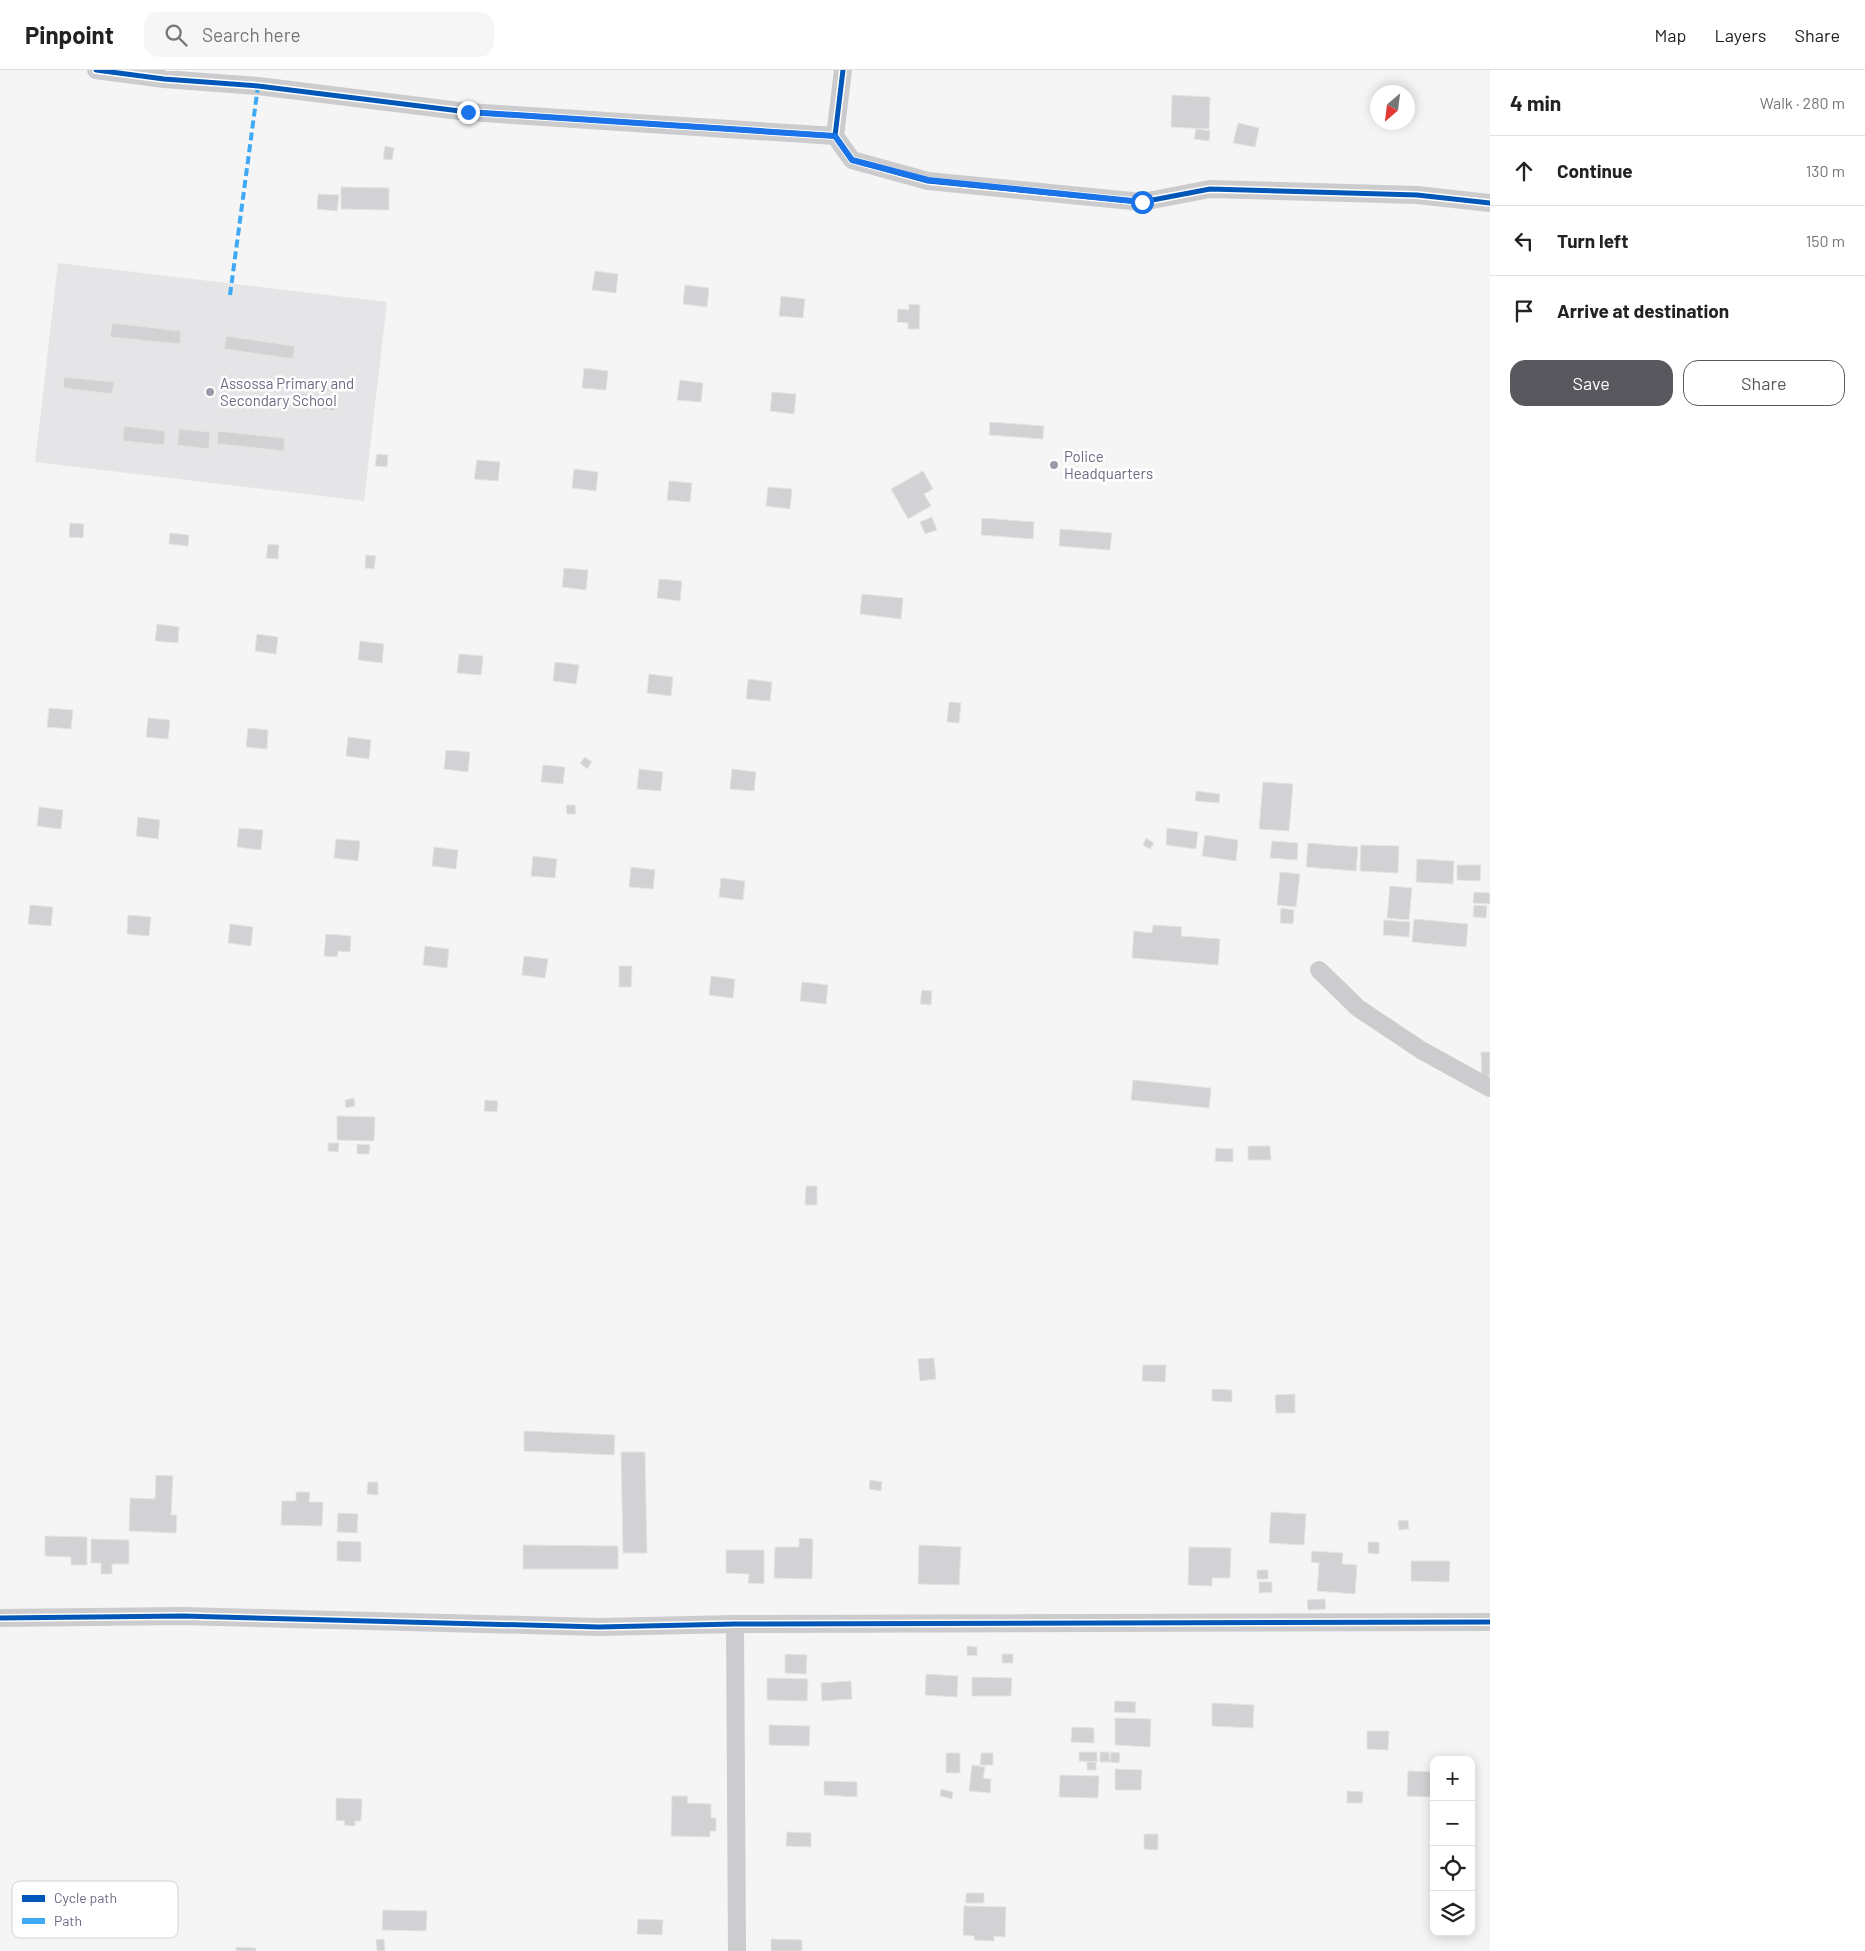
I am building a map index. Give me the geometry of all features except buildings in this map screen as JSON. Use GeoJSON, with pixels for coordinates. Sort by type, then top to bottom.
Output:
{"type":"FeatureCollection","features":[{"type":"Feature","properties":{"kind":"street"},"geometry":{"type":"LineString","coordinates":[[96,70],[164,79],[258,86],[468,112],[835,136]]}},
{"type":"Feature","properties":{"kind":"street"},"geometry":{"type":"LineString","coordinates":[[843,70],[835,136],[852,160],[928,180],[1142,202],[1210,189],[1417,195],[1490,202]]}},
{"type":"Feature","properties":{"kind":"street"},"geometry":{"type":"LineString","coordinates":[[1319,970],[1358,1008],[1421,1050],[1490,1088]]}},
{"type":"Feature","properties":{"kind":"street"},"geometry":{"type":"LineString","coordinates":[[0,1618],[183,1616],[599,1627],[735,1624],[1490,1622]]}},
{"type":"Feature","properties":{"kind":"street"},"geometry":{"type":"LineString","coordinates":[[735,1624],[737,1951]]}},
{"type":"Feature","properties":{"kind":"shaded area","name":"Assossa Primary and Secondary School"},"geometry":{"type":"Polygon","coordinates":[[[58,263],[387,302],[364,501],[35,462],[58,263]]]}},
{"type":"Feature","properties":{"kind":"marked path"},"geometry":{"type":"LineString","coordinates":[[230,295],[258,86]]}},
{"type":"Feature","properties":{"kind":"cycle path"},"geometry":{"type":"LineString","coordinates":[[96,70],[164,79],[258,86],[468,112],[835,136]]}},
{"type":"Feature","properties":{"kind":"cycle path"},"geometry":{"type":"LineString","coordinates":[[843,70],[835,136],[852,160],[928,181],[1142,202],[1210,189],[1417,195],[1490,203]]}},
{"type":"Feature","properties":{"kind":"cycle path"},"geometry":{"type":"LineString","coordinates":[[0,1618],[183,1616],[599,1627],[735,1624],[1490,1622]]}},
{"type":"Feature","properties":{"kind":"place","name":"Assossa Primary and Secondary School"},"geometry":{"type":"Point","coordinates":[210,392]}},
{"type":"Feature","properties":{"kind":"place","name":"Police Headquarters"},"geometry":{"type":"Point","coordinates":[1054,465]}},
{"type":"Feature","properties":{"kind":"route"},"geometry":{"type":"LineString","coordinates":[[468,112],[835,136],[852,160],[928,180],[1142,202]]}}]}
